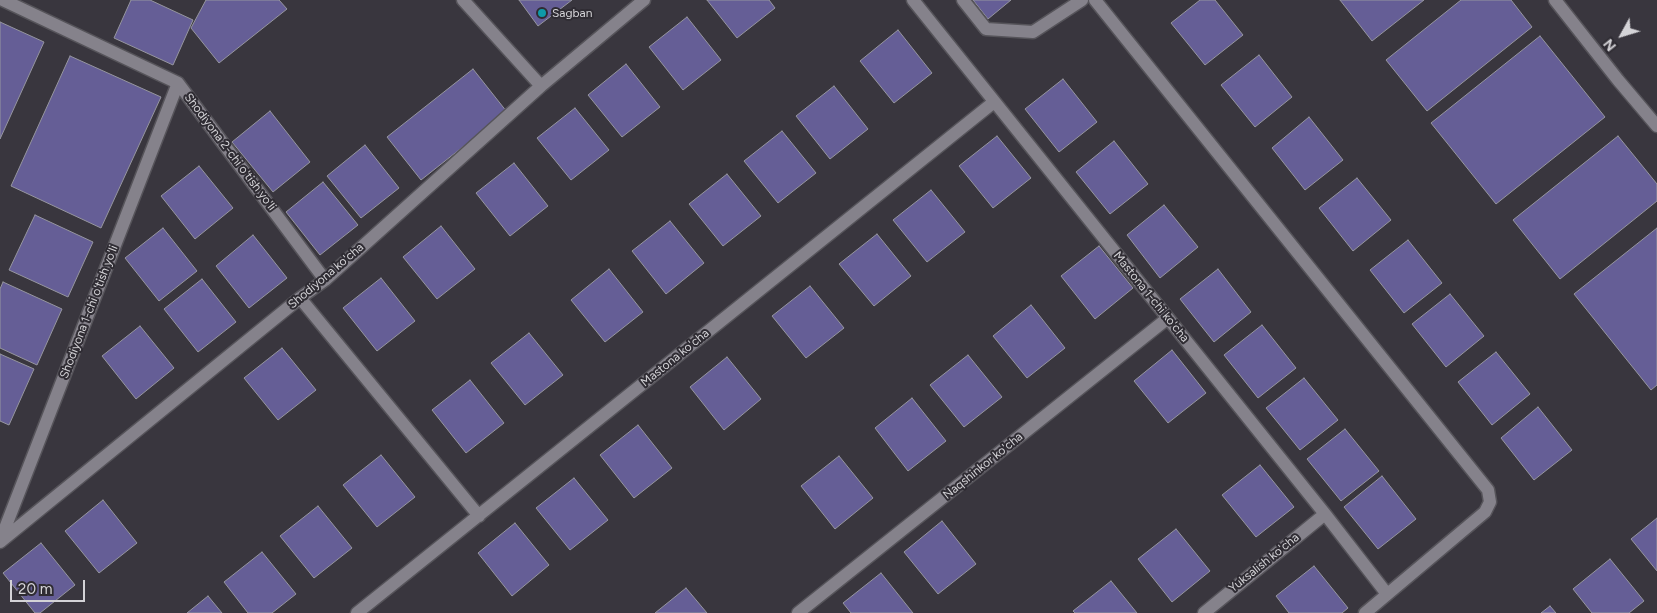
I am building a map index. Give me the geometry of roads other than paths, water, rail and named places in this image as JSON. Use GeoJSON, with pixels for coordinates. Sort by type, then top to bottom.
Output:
{"type":"FeatureCollection","features":[{"type":"Feature","properties":{"kind":"street","name":"Shodiyona 2-chi o'tish yo'li"},"geometry":{"type":"LineString","coordinates":[[3,0],[178,83],[325,280]]}},
{"type":"Feature","properties":{"kind":"street"},"geometry":{"type":"LineString","coordinates":[[463,0],[541,86]]}},
{"type":"Feature","properties":{"kind":"street","name":"Shodiyona ko'cha"},"geometry":{"type":"LineString","coordinates":[[0,542],[300,298],[325,280],[541,86],[644,0]]}},
{"type":"Feature","properties":{"kind":"street","name":"Mastona 1-chi ko'cha"},"geometry":{"type":"LineString","coordinates":[[913,0],[1387,594]]}},
{"type":"Feature","properties":{"kind":"street"},"geometry":{"type":"LineString","coordinates":[[963,0],[986,29],[1033,32],[1082,0]]}},
{"type":"Feature","properties":{"kind":"street"},"geometry":{"type":"LineString","coordinates":[[1096,0],[1488,490],[1490,502],[1485,512],[1365,613]]}},
{"type":"Feature","properties":{"kind":"street"},"geometry":{"type":"LineString","coordinates":[[1555,0],[1657,126]]}},
{"type":"Feature","properties":{"kind":"street","name":"Shodiyona 1-chi o'tish yo'li"},"geometry":{"type":"LineString","coordinates":[[0,542],[178,83]]}},
{"type":"Feature","properties":{"kind":"street","name":"Mastona ko'cha"},"geometry":{"type":"LineString","coordinates":[[357,613],[994,102]]}},
{"type":"Feature","properties":{"kind":"street"},"geometry":{"type":"LineString","coordinates":[[300,298],[479,516]]}},
{"type":"Feature","properties":{"kind":"street","name":"Naqshinkor ko'cha"},"geometry":{"type":"LineString","coordinates":[[798,613],[1168,318]]}},
{"type":"Feature","properties":{"kind":"street","name":"Yuksalish ko'cha"},"geometry":{"type":"LineString","coordinates":[[1204,613],[1324,514]]}},
{"type":"Feature","properties":{"kind":"place","name":"Sagban"},"geometry":{"type":"Point","coordinates":[542,13]}}]}
